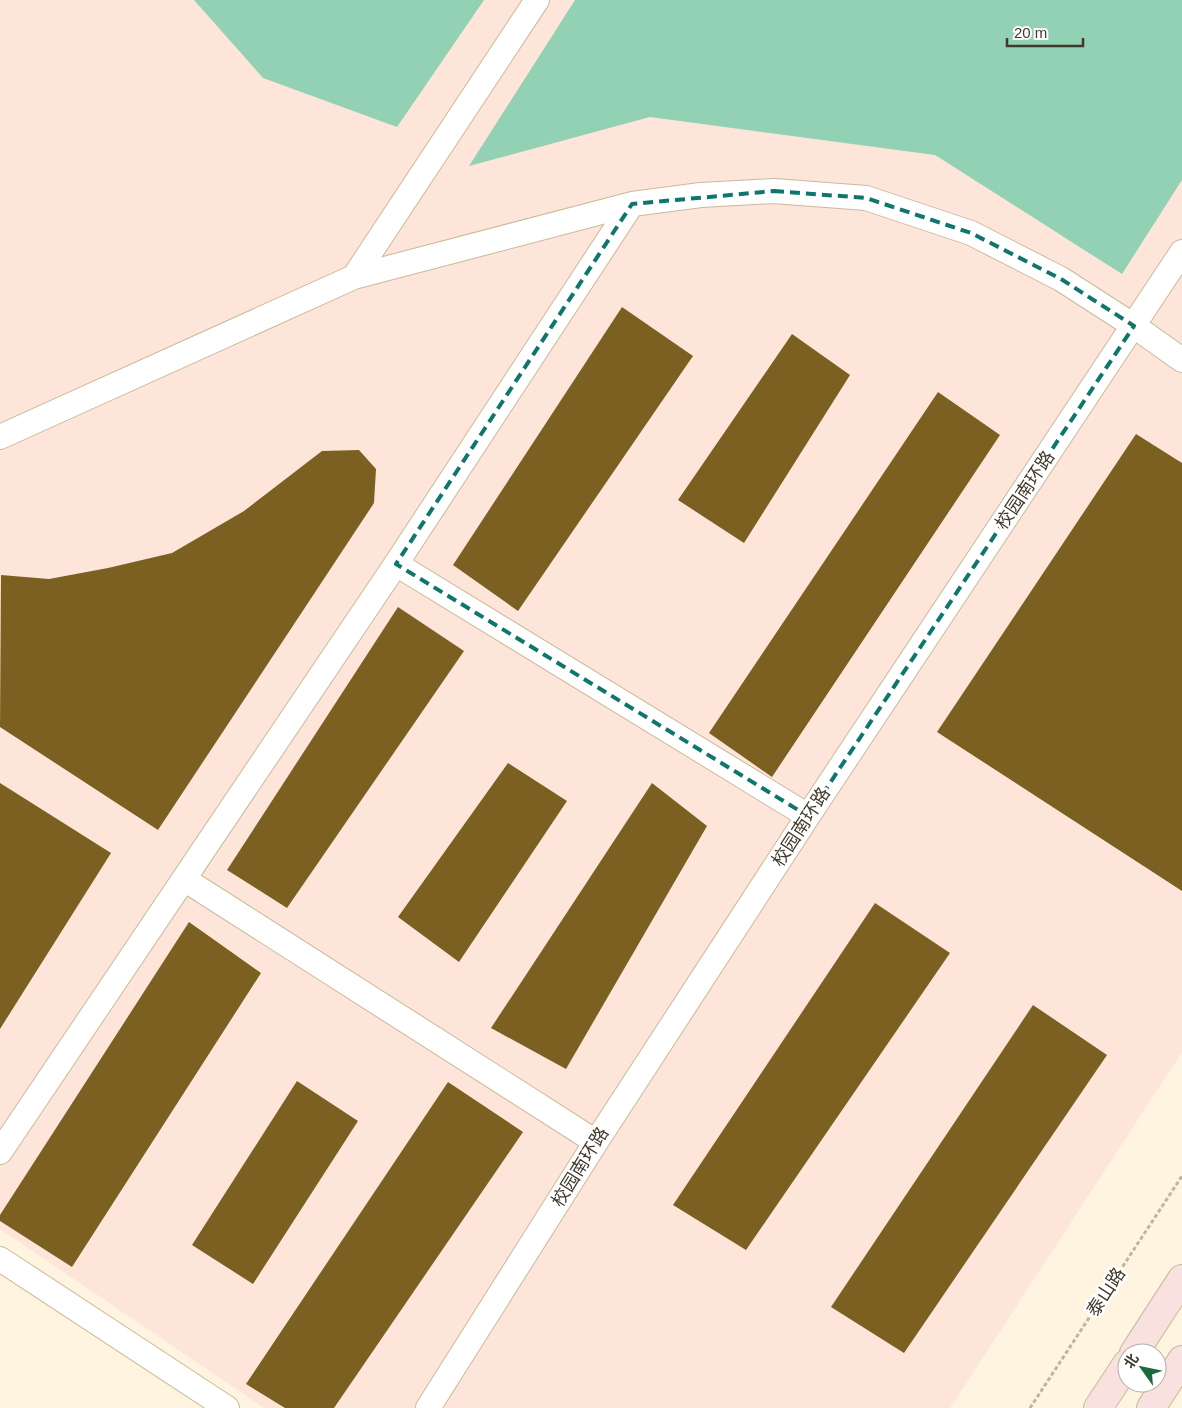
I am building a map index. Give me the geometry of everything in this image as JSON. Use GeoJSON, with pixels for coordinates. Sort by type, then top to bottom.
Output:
{"type":"FeatureCollection","features":[{"type":"Feature","properties":{"kind":"main road"},"geometry":{"type":"LineString","coordinates":[[1140,1343],[1182,1279]]}},
{"type":"Feature","properties":{"kind":"main road"},"geometry":{"type":"LineString","coordinates":[[1151,1408],[1182,1360]]}},
{"type":"Feature","properties":{"kind":"main road"},"geometry":{"type":"LineString","coordinates":[[1098,1408],[1117,1379]]}},
{"type":"Feature","properties":{"kind":"street"},"geometry":{"type":"LineString","coordinates":[[354,277],[537,0]]}},
{"type":"Feature","properties":{"kind":"street"},"geometry":{"type":"LineString","coordinates":[[0,437],[354,277],[632,204],[702,195],[774,191],[866,198],[971,233],[1061,279],[1134,326],[1182,360]]}},
{"type":"Feature","properties":{"kind":"street"},"geometry":{"type":"LineString","coordinates":[[0,1152],[396,564],[632,204]]}},
{"type":"Feature","properties":{"kind":"street","name":"校园南环路"},"geometry":{"type":"LineString","coordinates":[[428,1408],[596,1142],[808,816],[1182,252]]}},
{"type":"Feature","properties":{"kind":"street"},"geometry":{"type":"LineString","coordinates":[[396,564],[808,816]]}},
{"type":"Feature","properties":{"kind":"street"},"geometry":{"type":"LineString","coordinates":[[184,879],[596,1142]]}},
{"type":"Feature","properties":{"kind":"street"},"geometry":{"type":"LineString","coordinates":[[0,1259],[227,1408]]}},
{"type":"Feature","properties":{"kind":"path","name":"泰山路"},"geometry":{"type":"LineString","coordinates":[[1030,1408],[1182,1176]]}},
{"type":"Feature","properties":{"kind":"highlighted area"},"geometry":{"type":"Polygon","coordinates":[[[774,191],[866,198],[971,233],[1061,279],[1134,326],[808,816],[396,564],[632,204],[774,191]]]}},
{"type":"Feature","properties":{"kind":"shaded area"},"geometry":{"type":"Polygon","coordinates":[[[0,0],[1182,0],[1182,1052],[950,1408],[264,1408],[0,1229],[0,0]]]}},
{"type":"Feature","properties":{"kind":"green space"},"geometry":{"type":"Polygon","coordinates":[[[194,0],[484,0],[397,127],[263,78],[194,0]]]}},
{"type":"Feature","properties":{"kind":"green space"},"geometry":{"type":"Polygon","coordinates":[[[575,0],[1182,0],[1182,180],[1122,274],[935,155],[650,117],[469,166],[575,0]]]}},
{"type":"Feature","properties":{"kind":"building"},"geometry":{"type":"Polygon","coordinates":[[[622,307],[693,356],[518,611],[453,565],[622,307]]]}},
{"type":"Feature","properties":{"kind":"building"},"geometry":{"type":"Polygon","coordinates":[[[792,334],[850,375],[744,543],[678,500],[792,334]]]}},
{"type":"Feature","properties":{"kind":"building"},"geometry":{"type":"Polygon","coordinates":[[[938,392],[1000,435],[772,777],[709,733],[938,392]]]}},
{"type":"Feature","properties":{"kind":"building"},"geometry":{"type":"Polygon","coordinates":[[[1136,434],[1182,463],[1182,891],[937,732],[1136,434]]]}},
{"type":"Feature","properties":{"kind":"building"},"geometry":{"type":"Polygon","coordinates":[[[359,450],[376,469],[374,503],[158,830],[0,727],[1,575],[49,579],[172,553],[244,511],[322,451],[359,450]]]}},
{"type":"Feature","properties":{"kind":"building"},"geometry":{"type":"Polygon","coordinates":[[[398,607],[464,651],[287,908],[227,870],[398,607]]]}},
{"type":"Feature","properties":{"kind":"building"},"geometry":{"type":"Polygon","coordinates":[[[508,763],[567,801],[459,962],[398,917],[508,763]]]}},
{"type":"Feature","properties":{"kind":"building"},"geometry":{"type":"Polygon","coordinates":[[[0,783],[111,853],[0,1029],[0,783]]]}},
{"type":"Feature","properties":{"kind":"building"},"geometry":{"type":"Polygon","coordinates":[[[652,783],[707,826],[566,1069],[491,1028],[652,783]]]}},
{"type":"Feature","properties":{"kind":"building"},"geometry":{"type":"Polygon","coordinates":[[[875,903],[950,953],[746,1250],[673,1205],[875,903]]]}},
{"type":"Feature","properties":{"kind":"building"},"geometry":{"type":"Polygon","coordinates":[[[189,922],[261,973],[72,1267],[0,1221],[0,1215],[189,922]]]}},
{"type":"Feature","properties":{"kind":"building"},"geometry":{"type":"Polygon","coordinates":[[[1033,1005],[1107,1055],[904,1353],[831,1307],[1033,1005]]]}},
{"type":"Feature","properties":{"kind":"building"},"geometry":{"type":"Polygon","coordinates":[[[297,1081],[358,1121],[253,1284],[192,1245],[297,1081]]]}},
{"type":"Feature","properties":{"kind":"building"},"geometry":{"type":"Polygon","coordinates":[[[448,1082],[523,1132],[334,1408],[285,1408],[246,1384],[448,1082]]]}}]}
